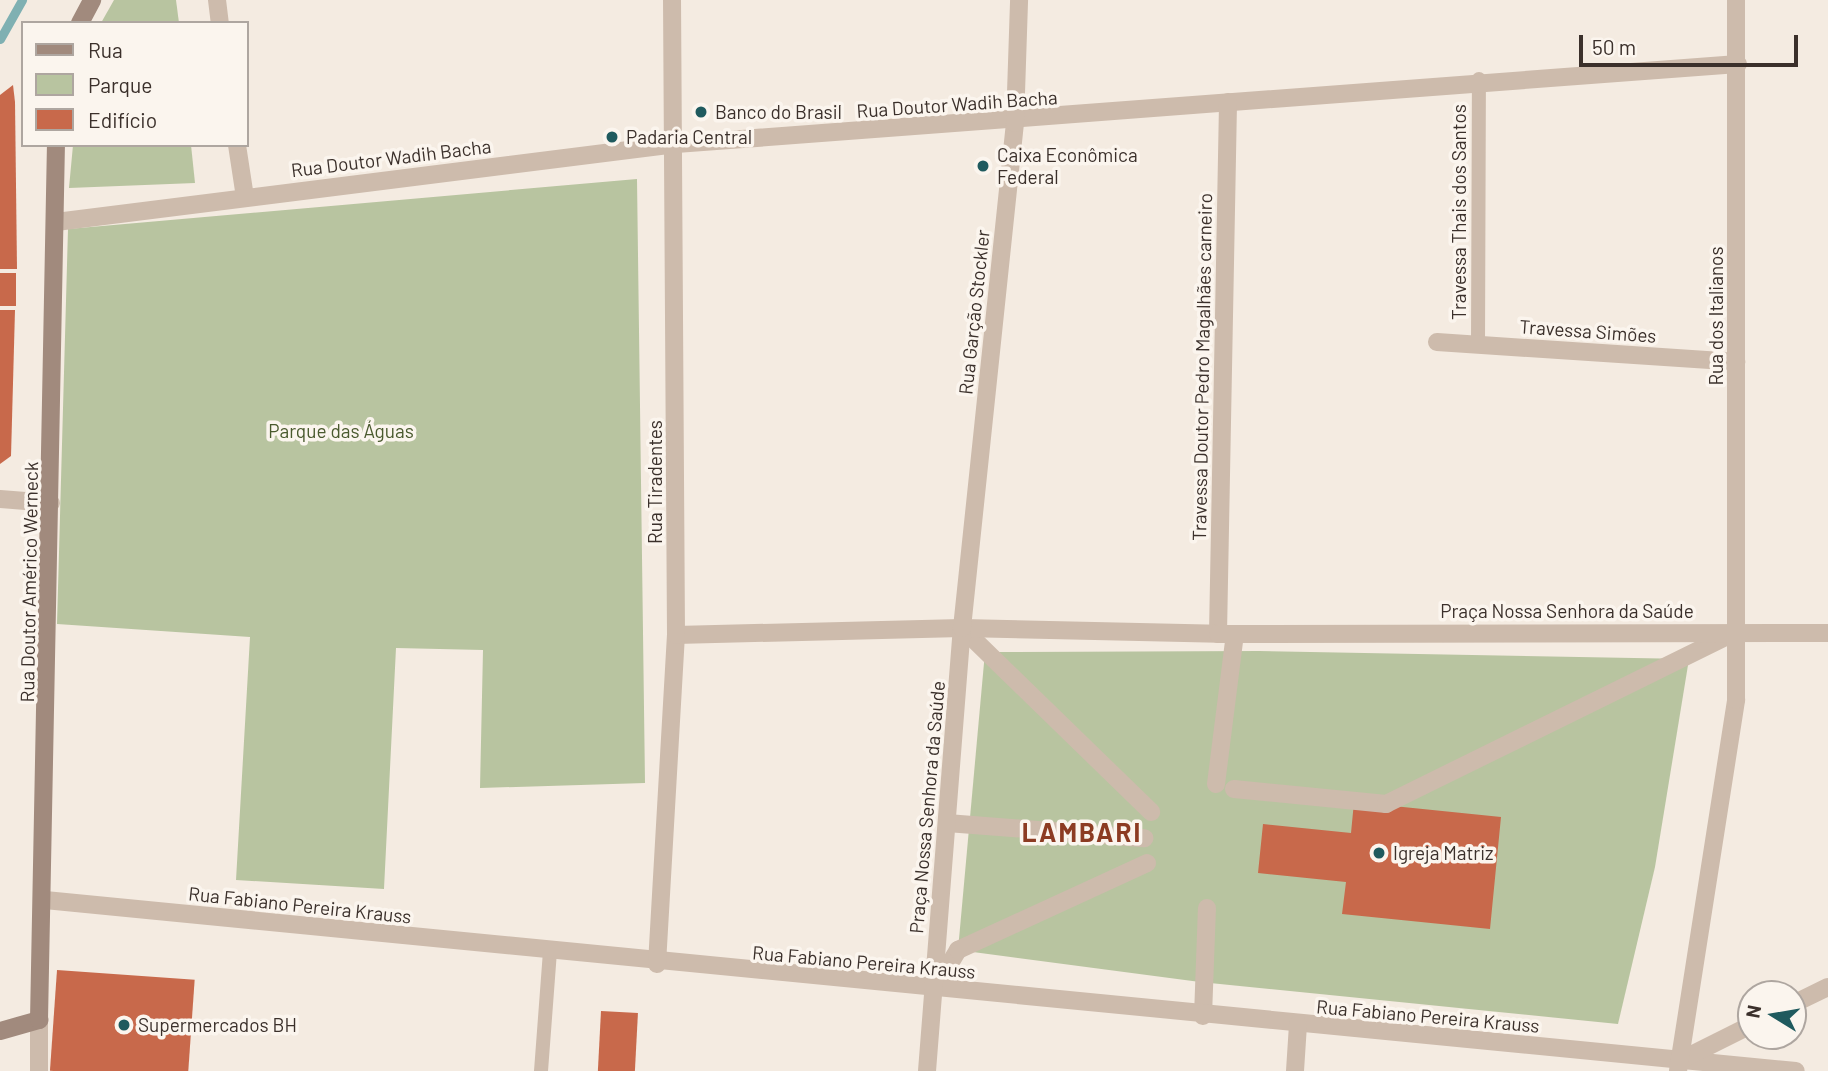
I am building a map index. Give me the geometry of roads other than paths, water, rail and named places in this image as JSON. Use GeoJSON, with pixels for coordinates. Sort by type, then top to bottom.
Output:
{"type":"FeatureCollection","features":[{"type":"Feature","properties":{"kind":"main road"},"geometry":{"type":"LineString","coordinates":[[81,21],[92,0]]}},
{"type":"Feature","properties":{"kind":"main road","name":"Rua Doutor Américo Werneck"},"geometry":{"type":"LineString","coordinates":[[39,1020],[45,900],[56,147]]}},
{"type":"Feature","properties":{"kind":"main road"},"geometry":{"type":"LineString","coordinates":[[0,1031],[39,1020]]}},
{"type":"Feature","properties":{"kind":"street"},"geometry":{"type":"LineString","coordinates":[[217,0],[220,21]]}},
{"type":"Feature","properties":{"kind":"street","name":"Rua Tiradentes"},"geometry":{"type":"LineString","coordinates":[[657,964],[676,635],[676,144],[672,0]]}},
{"type":"Feature","properties":{"kind":"street","name":"Rua Garção Stockler"},"geometry":{"type":"LineString","coordinates":[[962,628],[1016,123],[1019,0]]}},
{"type":"Feature","properties":{"kind":"street","name":"Rua dos Italianos"},"geometry":{"type":"LineString","coordinates":[[1736,0],[1738,631]]}},
{"type":"Feature","properties":{"kind":"street","name":"Rua Doutor Wadih Bacha"},"geometry":{"type":"LineString","coordinates":[[56,222],[676,144],[1016,123],[1479,79],[1738,64]]}},
{"type":"Feature","properties":{"kind":"street","name":"Travessa Doutor Pedro Magalhães carneiro"},"geometry":{"type":"LineString","coordinates":[[1228,102],[1225,787],[1386,804],[1738,631]]}},
{"type":"Feature","properties":{"kind":"street"},"geometry":{"type":"LineString","coordinates":[[237,147],[245,197]]}},
{"type":"Feature","properties":{"kind":"street","name":"Travessa Simões"},"geometry":{"type":"LineString","coordinates":[[1437,342],[1737,362]]}},
{"type":"Feature","properties":{"kind":"street"},"geometry":{"type":"LineString","coordinates":[[0,499],[51,503]]}},
{"type":"Feature","properties":{"kind":"street"},"geometry":{"type":"LineString","coordinates":[[962,628],[1151,812]]}},
{"type":"Feature","properties":{"kind":"street","name":"Praça Nossa Senhora da Saúde"},"geometry":{"type":"LineString","coordinates":[[927,1071],[962,628]]}},
{"type":"Feature","properties":{"kind":"street","name":"Praça Nossa Senhora da Saúde"},"geometry":{"type":"LineString","coordinates":[[676,635],[962,628],[1227,634],[1738,631],[1828,633]]}},
{"type":"Feature","properties":{"kind":"street"},"geometry":{"type":"LineString","coordinates":[[1679,1066],[1730,773],[1738,631]]}},
{"type":"Feature","properties":{"kind":"street"},"geometry":{"type":"LineString","coordinates":[[947,823],[1144,838]]}},
{"type":"Feature","properties":{"kind":"street"},"geometry":{"type":"LineString","coordinates":[[934,990],[958,950],[1147,863]]}},
{"type":"Feature","properties":{"kind":"street","name":"Rua Fabiano Pereira Krauss"},"geometry":{"type":"LineString","coordinates":[[45,900],[657,964],[1298,1024],[1679,1066],[1796,1071]]}},
{"type":"Feature","properties":{"kind":"street"},"geometry":{"type":"LineString","coordinates":[[1203,1016],[1207,908]]}},
{"type":"Feature","properties":{"kind":"street"},"geometry":{"type":"LineString","coordinates":[[1807,997],[1828,986]]}},
{"type":"Feature","properties":{"kind":"street"},"geometry":{"type":"LineString","coordinates":[[39,1020],[39,1071]]}},
{"type":"Feature","properties":{"kind":"street"},"geometry":{"type":"LineString","coordinates":[[1295,1071],[1298,1024]]}},
{"type":"Feature","properties":{"kind":"street"},"geometry":{"type":"LineString","coordinates":[[1679,1066],[1737,1033]]}},
{"type":"Feature","properties":{"kind":"lane","name":"Travessa Thais dos Santos"},"geometry":{"type":"LineString","coordinates":[[1478,345],[1479,79]]}},
{"type":"Feature","properties":{"kind":"lane"},"geometry":{"type":"LineString","coordinates":[[541,1071],[550,952]]}},
{"type":"Feature","properties":{"kind":"waterway"},"geometry":{"type":"LineString","coordinates":[[0,39],[22,0]]}},
{"type":"Feature","properties":{"kind":"place","name":"Banco do Brasil"},"geometry":{"type":"Point","coordinates":[701,112]}},
{"type":"Feature","properties":{"kind":"place","name":"Padaria Central"},"geometry":{"type":"Point","coordinates":[612,137]}},
{"type":"Feature","properties":{"kind":"place","name":"Caixa Econômica Federal"},"geometry":{"type":"Point","coordinates":[983,166]}},
{"type":"Feature","properties":{"kind":"place","name":"Igreja Matriz"},"geometry":{"type":"Point","coordinates":[1379,853]}},
{"type":"Feature","properties":{"kind":"place","name":"Supermercados BH"},"geometry":{"type":"Point","coordinates":[124,1025]}},
{"type":"Feature","properties":{"kind":"district","name":"LAMBARI"},"geometry":{"type":"Point","coordinates":[1082,832]}},
{"type":"Feature","properties":{"kind":"park label","name":"Parque das Águas"},"geometry":{"type":"Point","coordinates":[341,431]}}]}
